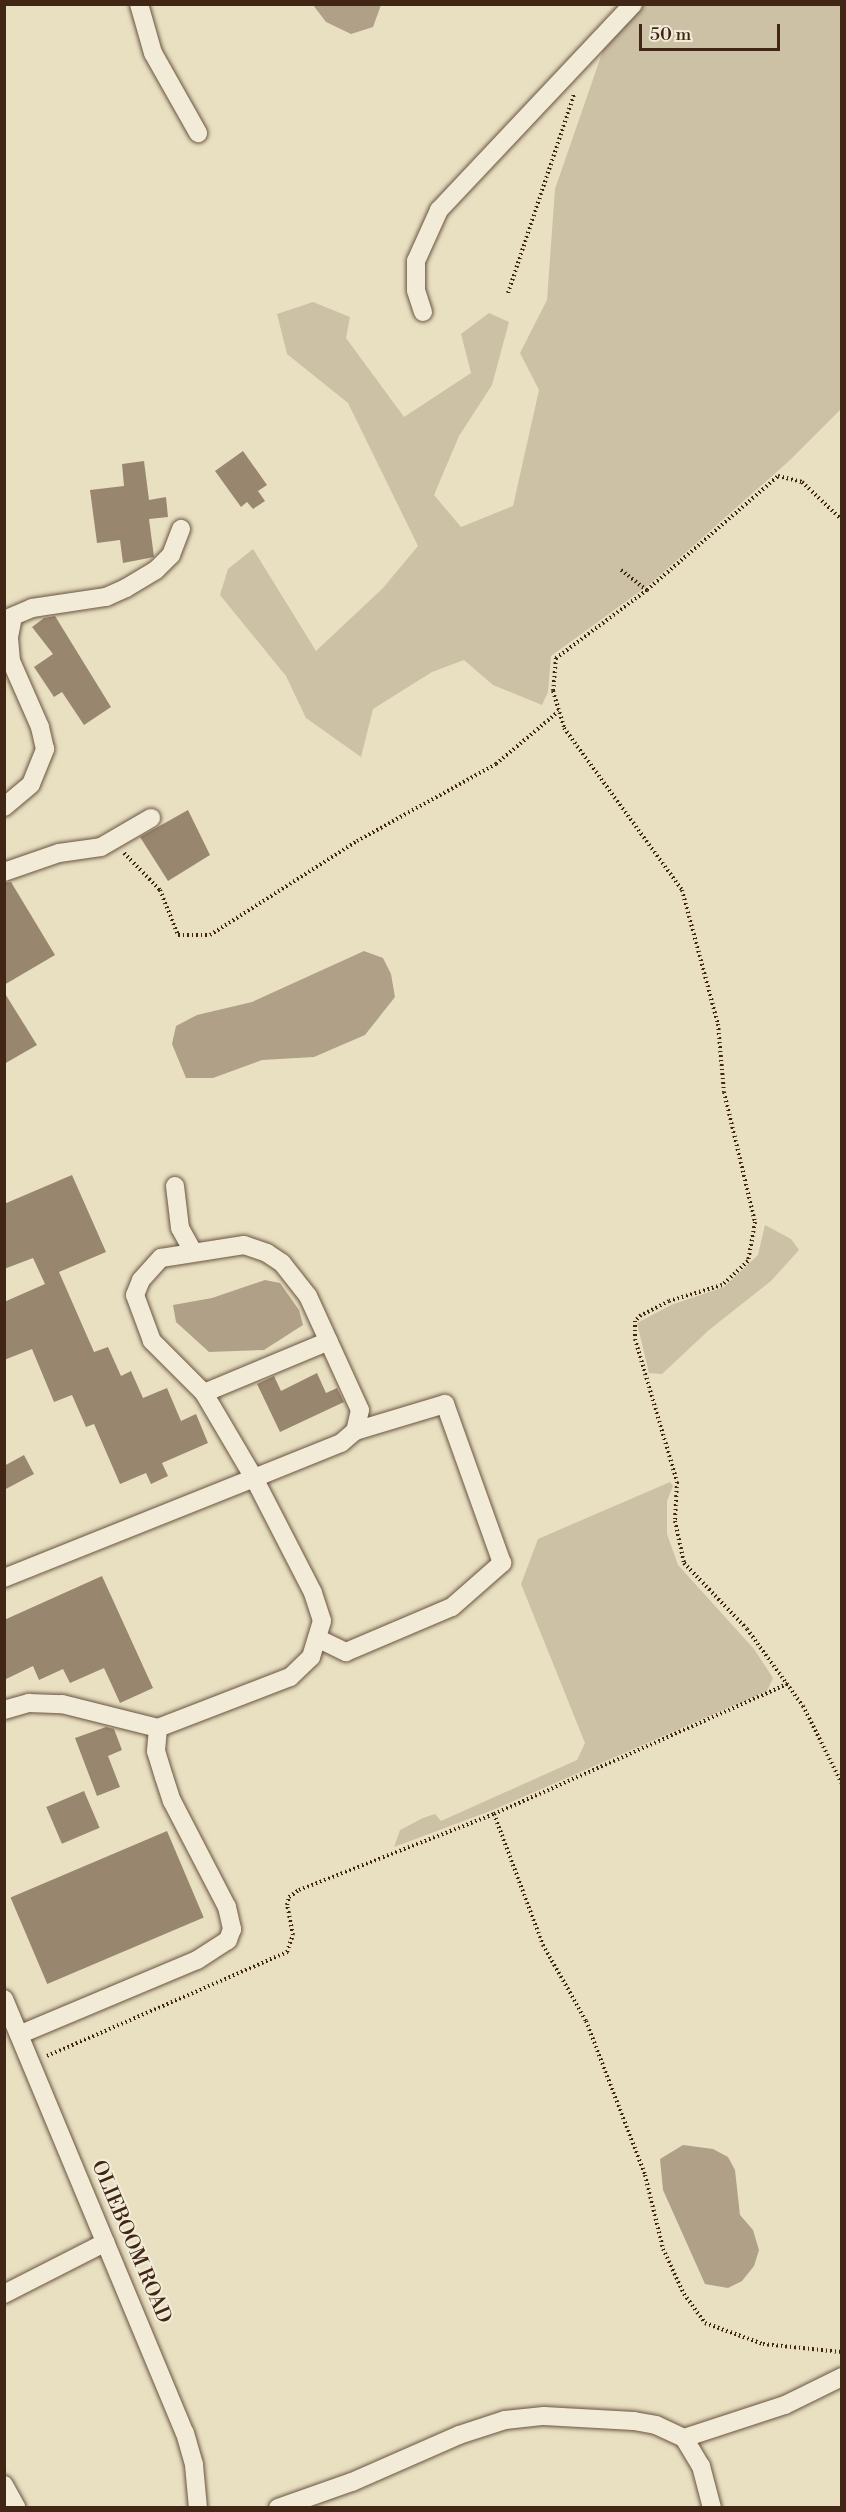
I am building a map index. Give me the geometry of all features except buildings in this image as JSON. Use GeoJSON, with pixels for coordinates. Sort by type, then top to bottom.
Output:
{"type":"FeatureCollection","features":[{"type":"Feature","properties":{"kind":"street"},"geometry":{"type":"LineString","coordinates":[[139,4],[153,53],[198,133]]}},
{"type":"Feature","properties":{"kind":"street"},"geometry":{"type":"LineString","coordinates":[[423,312],[416,290],[416,261],[439,210],[633,4]]}},
{"type":"Feature","properties":{"kind":"street"},"geometry":{"type":"LineString","coordinates":[[4,807],[30,784],[45,748],[40,727],[11,661],[9,619],[32,608],[106,597],[126,588],[156,570],[171,555],[181,529]]}},
{"type":"Feature","properties":{"kind":"street"},"geometry":{"type":"LineString","coordinates":[[4,873],[50,855],[101,847],[151,818]]}},
{"type":"Feature","properties":{"kind":"street"},"geometry":{"type":"LineString","coordinates":[[175,1186],[180,1228],[193,1251]]}},
{"type":"Feature","properties":{"kind":"street"},"geometry":{"type":"LineString","coordinates":[[4,1710],[29,1703],[62,1704],[158,1728],[290,1677],[303,1668],[319,1639],[322,1621],[313,1593],[254,1479],[204,1393],[152,1341],[135,1295],[141,1280],[161,1258],[193,1251],[244,1245],[267,1253],[308,1296],[360,1410],[355,1431]]}},
{"type":"Feature","properties":{"kind":"street"},"geometry":{"type":"LineString","coordinates":[[204,1393],[329,1341]]}},
{"type":"Feature","properties":{"kind":"street"},"geometry":{"type":"LineString","coordinates":[[4,1578],[314,1456],[341,1443],[355,1431],[445,1404],[502,1563],[452,1606],[346,1652],[319,1639]]}},
{"type":"Feature","properties":{"kind":"street"},"geometry":{"type":"LineString","coordinates":[[19,2035],[197,1960],[228,1940],[230,1918],[219,1888],[169,1793],[156,1751],[158,1728]]}},
{"type":"Feature","properties":{"kind":"street","name":"OLIEBOOM ROAD"},"geometry":{"type":"LineString","coordinates":[[4,1999],[185,2433],[194,2465],[198,2508]]}},
{"type":"Feature","properties":{"kind":"street"},"geometry":{"type":"LineString","coordinates":[[4,2294],[106,2242]]}},
{"type":"Feature","properties":{"kind":"street"},"geometry":{"type":"LineString","coordinates":[[684,2438],[785,2405],[842,2377]]}},
{"type":"Feature","properties":{"kind":"street"},"geometry":{"type":"LineString","coordinates":[[278,2508],[352,2482],[459,2435],[505,2420],[544,2416],[634,2421],[656,2425],[684,2438],[701,2466],[712,2508]]}},
{"type":"Feature","properties":{"kind":"street"},"geometry":{"type":"LineString","coordinates":[[4,2485],[17,2508]]}},
{"type":"Feature","properties":{"kind":"path"},"geometry":{"type":"LineString","coordinates":[[508,293],[576,89]]}},
{"type":"Feature","properties":{"kind":"path"},"geometry":{"type":"LineString","coordinates":[[842,520],[802,482],[778,476],[648,590],[556,658],[553,691],[564,728],[682,890],[718,1024],[724,1092],[755,1222],[748,1261],[722,1285],[669,1301],[641,1315],[635,1321],[635,1339],[677,1482],[675,1521],[684,1563],[747,1629],[803,1706],[842,1784]]}},
{"type":"Feature","properties":{"kind":"path"},"geometry":{"type":"LineString","coordinates":[[621,570],[648,590]]}},
{"type":"Feature","properties":{"kind":"path"},"geometry":{"type":"LineString","coordinates":[[101,847],[129,854],[160,890],[178,935],[210,935],[357,842],[496,764],[559,711]]}},
{"type":"Feature","properties":{"kind":"path"},"geometry":{"type":"LineString","coordinates":[[30,2063],[287,1952],[293,1935],[287,1905],[289,1897],[299,1890],[494,1814],[787,1684]]}},
{"type":"Feature","properties":{"kind":"path"},"geometry":{"type":"LineString","coordinates":[[494,1814],[543,1945],[591,2032],[645,2175],[663,2249],[684,2294],[705,2323],[763,2344],[842,2352]]}},
{"type":"Feature","properties":{"kind":"shaded area"},"geometry":{"type":"Polygon","coordinates":[[[313,5],[381,5],[373,27],[351,34],[326,22],[313,5]]]}},
{"type":"Feature","properties":{"kind":"shaded area"},"geometry":{"type":"Polygon","coordinates":[[[644,5],[841,5],[841,409],[789,461],[650,584],[551,656],[548,692],[542,705],[493,685],[464,660],[432,672],[373,709],[361,757],[306,718],[286,676],[220,595],[228,569],[253,549],[316,651],[383,588],[418,546],[348,403],[287,354],[277,314],[313,302],[350,317],[346,338],[404,417],[471,373],[461,334],[489,313],[509,322],[492,385],[459,436],[434,495],[461,527],[513,506],[539,390],[520,353],[547,300],[555,189],[608,36],[644,5]]]}},
{"type":"Feature","properties":{"kind":"shaded area"},"geometry":{"type":"Polygon","coordinates":[[[364,951],[383,958],[391,974],[395,997],[365,1035],[314,1057],[262,1060],[213,1078],[186,1078],[172,1044],[176,1026],[197,1015],[252,1002],[364,951]]]}},
{"type":"Feature","properties":{"kind":"shaded area"},"geometry":{"type":"Polygon","coordinates":[[[765,1225],[791,1239],[799,1250],[771,1281],[709,1330],[662,1374],[649,1373],[637,1323],[671,1305],[724,1287],[758,1255],[765,1225]]]}},
{"type":"Feature","properties":{"kind":"shaded area"},"geometry":{"type":"Polygon","coordinates":[[[265,1280],[280,1283],[299,1310],[303,1325],[264,1350],[209,1352],[176,1322],[173,1305],[212,1298],[265,1280]]]}},
{"type":"Feature","properties":{"kind":"shaded area"},"geometry":{"type":"Polygon","coordinates":[[[670,1482],[673,1486],[667,1501],[667,1534],[678,1565],[754,1649],[773,1678],[767,1691],[493,1810],[394,1847],[400,1830],[423,1818],[435,1814],[441,1821],[577,1760],[585,1743],[521,1584],[538,1539],[670,1482]]]}},
{"type":"Feature","properties":{"kind":"shaded area"},"geometry":{"type":"Polygon","coordinates":[[[683,2145],[713,2149],[728,2157],[735,2170],[740,2215],[753,2230],[759,2250],[754,2266],[742,2281],[728,2288],[705,2284],[663,2190],[660,2159],[683,2145]]]}}]}
